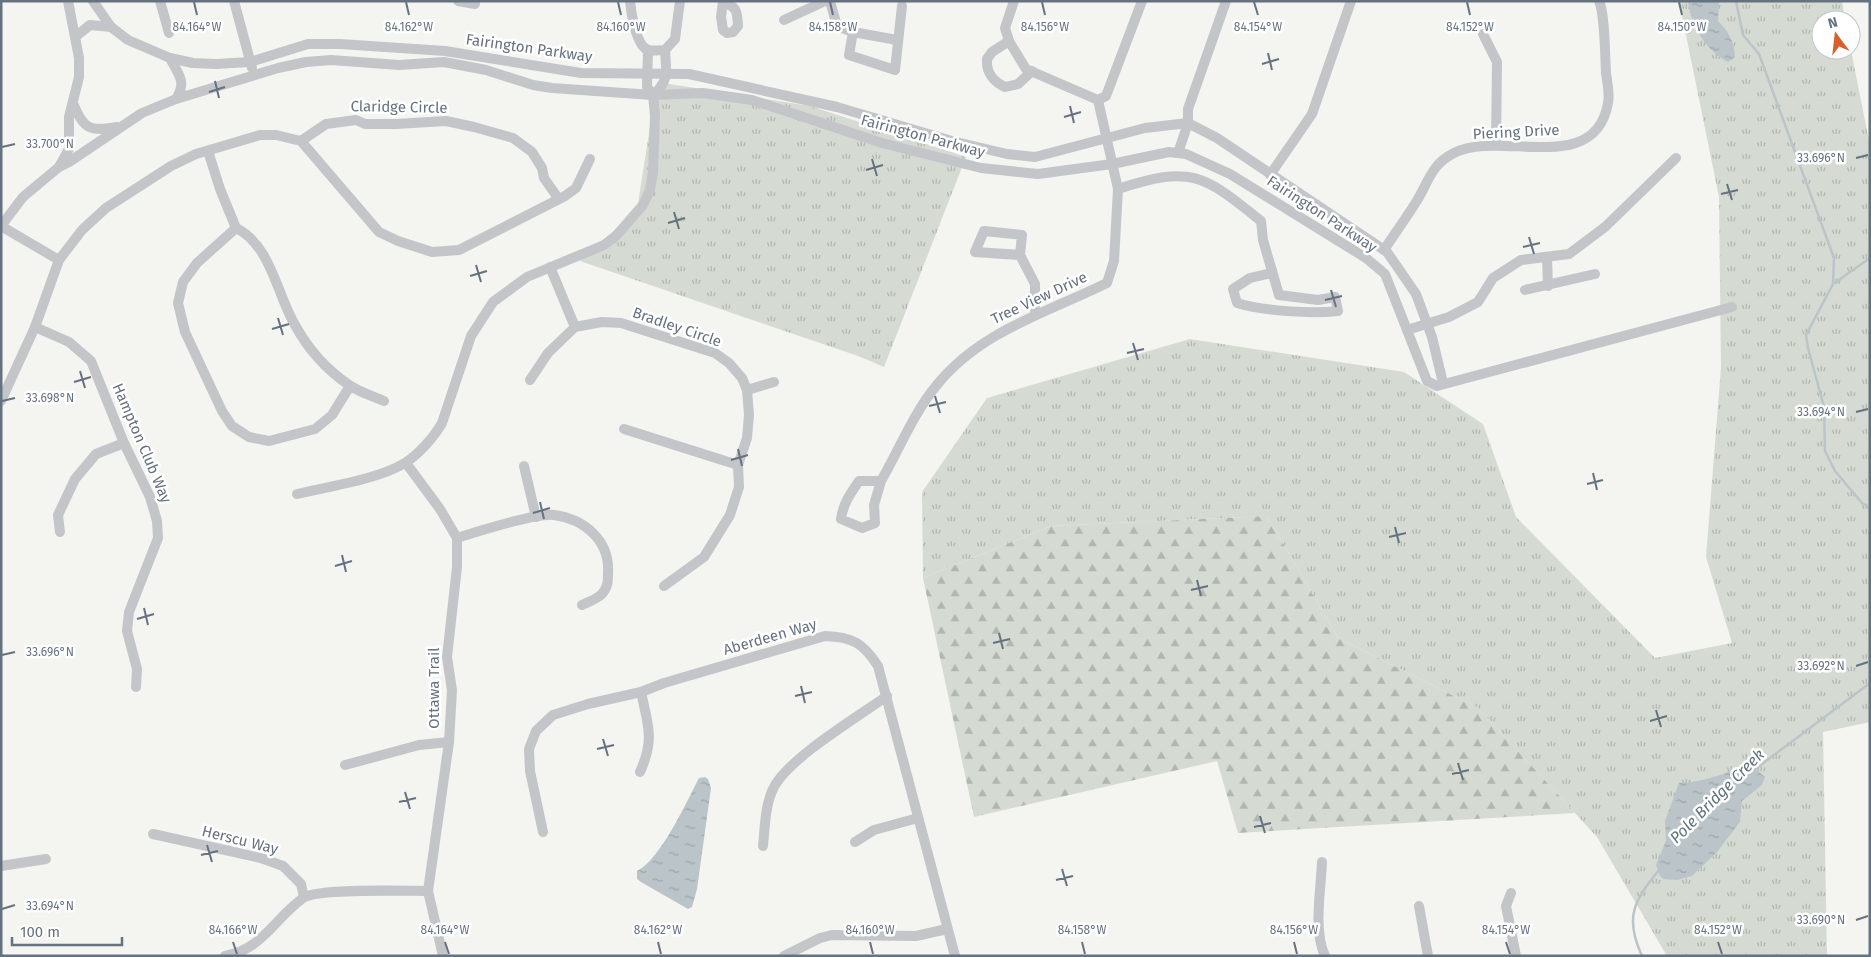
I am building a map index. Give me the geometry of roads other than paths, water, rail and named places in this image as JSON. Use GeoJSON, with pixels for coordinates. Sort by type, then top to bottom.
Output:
{"type":"FeatureCollection","features":[{"type":"Feature","properties":{"kind":"street"},"geometry":{"type":"LineString","coordinates":[[59,260],[1,226],[23,197],[59,166],[69,149],[70,117],[79,77],[79,58],[68,1]]}},
{"type":"Feature","properties":{"kind":"street","name":"Fairington Parkway"},"geometry":{"type":"LineString","coordinates":[[59,166],[69,162],[142,113],[176,99],[306,62],[331,60],[399,66],[444,62],[486,70],[533,85],[552,88],[653,95],[704,93],[752,100],[882,143],[981,168],[1038,174],[1112,164],[1160,153],[1186,154],[1230,174],[1366,258],[1385,274],[1427,381],[1437,386],[1442,383],[1416,294],[1384,250],[1217,138],[1188,123],[1145,128],[1035,157],[1006,154],[952,141],[837,107],[689,74],[581,73],[445,51],[340,44],[308,44],[250,62],[193,63],[170,58],[135,43],[111,27],[92,1]]}},
{"type":"Feature","properties":{"kind":"street"},"geometry":{"type":"LineString","coordinates":[[160,1],[169,33]]}},
{"type":"Feature","properties":{"kind":"street"},"geometry":{"type":"LineString","coordinates":[[234,1],[255,75]]}},
{"type":"Feature","properties":{"kind":"street"},"geometry":{"type":"LineString","coordinates":[[458,1],[475,2]]}},
{"type":"Feature","properties":{"kind":"street"},"geometry":{"type":"LineString","coordinates":[[296,494],[371,476],[406,463],[436,434],[442,423],[471,336],[493,302],[527,278],[604,245],[616,236],[643,205],[650,190],[653,172],[653,95],[647,87],[648,50],[632,23],[630,1]]}},
{"type":"Feature","properties":{"kind":"street"},"geometry":{"type":"LineString","coordinates":[[653,95],[664,86],[667,73],[665,50],[675,39],[680,1]]}},
{"type":"Feature","properties":{"kind":"street"},"geometry":{"type":"LineString","coordinates":[[784,20],[825,1]]}},
{"type":"Feature","properties":{"kind":"street"},"geometry":{"type":"LineString","coordinates":[[830,1],[837,26],[853,32],[897,40]]}},
{"type":"Feature","properties":{"kind":"street"},"geometry":{"type":"LineString","coordinates":[[1014,1],[1005,28],[1009,41],[1026,68],[1098,100],[1106,96],[1142,1]]}},
{"type":"Feature","properties":{"kind":"street"},"geometry":{"type":"LineString","coordinates":[[1178,153],[1188,123],[1188,110],[1226,1]]}},
{"type":"Feature","properties":{"kind":"street"},"geometry":{"type":"LineString","coordinates":[[1270,175],[1312,114],[1351,1]]}},
{"type":"Feature","properties":{"kind":"street","name":"Piering Drive"},"geometry":{"type":"LineString","coordinates":[[1384,250],[1419,198],[1436,164],[1455,152],[1496,145],[1552,148],[1584,139],[1595,132],[1604,118],[1609,101],[1599,1]]}},
{"type":"Feature","properties":{"kind":"street"},"geometry":{"type":"LineString","coordinates":[[853,32],[849,54],[895,70],[902,6]]}},
{"type":"Feature","properties":{"kind":"street"},"geometry":{"type":"LineString","coordinates":[[76,37],[90,26],[111,27]]}},
{"type":"Feature","properties":{"kind":"street"},"geometry":{"type":"LineString","coordinates":[[1484,34],[1497,62],[1496,145]]}},
{"type":"Feature","properties":{"kind":"street"},"geometry":{"type":"LineString","coordinates":[[1009,41],[999,46],[987,59],[990,75],[995,82],[1005,87],[1018,84],[1032,71]]}},
{"type":"Feature","properties":{"kind":"street"},"geometry":{"type":"LineString","coordinates":[[648,50],[665,50]]}},
{"type":"Feature","properties":{"kind":"street"},"geometry":{"type":"LineString","coordinates":[[170,58],[182,83],[182,88],[176,99]]}},
{"type":"Feature","properties":{"kind":"street","name":"Tree View Drive"},"geometry":{"type":"LineString","coordinates":[[881,481],[859,481],[848,496],[840,519],[862,528],[875,523],[874,505],[881,481],[909,429],[936,386],[987,339],[1034,315],[1106,283],[1114,261],[1118,189],[1098,100]]}},
{"type":"Feature","properties":{"kind":"street"},"geometry":{"type":"LineString","coordinates":[[73,103],[82,123],[89,128],[98,130],[120,127]]}},
{"type":"Feature","properties":{"kind":"street","name":"Claridge Circle"},"geometry":{"type":"LineString","coordinates":[[301,141],[326,124],[356,120],[365,124],[446,121],[465,125],[514,138],[532,152],[542,168],[544,178],[558,198]]}},
{"type":"Feature","properties":{"kind":"street"},"geometry":{"type":"LineString","coordinates":[[1,401],[34,326],[59,260],[82,230],[106,208],[171,166],[208,151],[260,136],[276,135],[301,141],[379,232],[398,241],[432,252],[458,250],[576,188],[590,159]]}},
{"type":"Feature","properties":{"kind":"street"},"geometry":{"type":"LineString","coordinates":[[208,151],[220,189],[236,228],[248,234],[259,250],[270,269],[294,324],[317,358],[350,386],[384,400]]}},
{"type":"Feature","properties":{"kind":"street"},"geometry":{"type":"LineString","coordinates":[[1407,330],[1449,317],[1478,302],[1494,278],[1521,260],[1569,254],[1605,227],[1676,158]]}},
{"type":"Feature","properties":{"kind":"street"},"geometry":{"type":"LineString","coordinates":[[1118,189],[1175,174],[1202,178],[1228,195],[1261,222],[1263,240],[1279,294],[1318,300],[1335,297],[1338,311],[1322,313],[1253,308],[1237,303],[1233,289],[1250,278],[1271,273],[1272,271]]}},
{"type":"Feature","properties":{"kind":"street"},"geometry":{"type":"LineString","coordinates":[[236,228],[196,263],[183,282],[178,303],[185,332],[222,411],[232,426],[249,436],[269,441],[315,429],[332,415],[350,386]]}},
{"type":"Feature","properties":{"kind":"street"},"geometry":{"type":"LineString","coordinates":[[1020,255],[1035,284],[1034,315]]}},
{"type":"Feature","properties":{"kind":"street"},"geometry":{"type":"LineString","coordinates":[[1547,258],[1548,286]]}},
{"type":"Feature","properties":{"kind":"street"},"geometry":{"type":"LineString","coordinates":[[530,380],[548,353],[575,327],[550,267]]}},
{"type":"Feature","properties":{"kind":"street"},"geometry":{"type":"LineString","coordinates":[[1525,290],[1595,274]]}},
{"type":"Feature","properties":{"kind":"street"},"geometry":{"type":"LineString","coordinates":[[1442,383],[1732,307]]}},
{"type":"Feature","properties":{"kind":"street","name":"Bradley Circle"},"geometry":{"type":"LineString","coordinates":[[575,327],[602,322],[621,323],[691,344],[715,353],[729,363],[742,378],[746,390],[749,415],[747,438],[738,465],[739,487],[730,515],[717,539],[704,557],[664,586]]}},
{"type":"Feature","properties":{"kind":"street","name":"Hampton Club Way"},"geometry":{"type":"LineString","coordinates":[[34,326],[69,342],[92,361],[124,443],[150,497],[157,521],[158,538],[129,612],[127,631],[137,669],[136,687]]}},
{"type":"Feature","properties":{"kind":"street"},"geometry":{"type":"LineString","coordinates":[[746,390],[774,382]]}},
{"type":"Feature","properties":{"kind":"street"},"geometry":{"type":"LineString","coordinates":[[624,429],[738,465]]}},
{"type":"Feature","properties":{"kind":"street"},"geometry":{"type":"LineString","coordinates":[[60,532],[58,515],[75,479],[96,454],[124,443]]}},
{"type":"Feature","properties":{"kind":"street"},"geometry":{"type":"LineString","coordinates":[[406,463],[440,509],[457,538],[536,517],[552,515],[570,518],[592,531],[603,544],[609,561],[608,586],[601,596],[582,605]]}},
{"type":"Feature","properties":{"kind":"street"},"geometry":{"type":"LineString","coordinates":[[524,466],[536,517]]}},
{"type":"Feature","properties":{"kind":"street","name":"Ottawa Trail"},"geometry":{"type":"LineString","coordinates":[[443,956],[428,890],[449,742],[452,690],[447,658],[457,567],[457,538]]}},
{"type":"Feature","properties":{"kind":"street","name":"Aberdeen Way"},"geometry":{"type":"LineString","coordinates":[[543,832],[530,771],[528,749],[536,731],[553,715],[588,704],[641,692],[664,683],[825,636],[841,637],[857,642],[867,650],[878,666],[954,956]]}},
{"type":"Feature","properties":{"kind":"street"},"geometry":{"type":"LineString","coordinates":[[640,772],[648,753],[650,734],[641,692]]}},
{"type":"Feature","properties":{"kind":"street"},"geometry":{"type":"LineString","coordinates":[[763,846],[768,800],[775,785],[793,763],[887,696]]}},
{"type":"Feature","properties":{"kind":"street"},"geometry":{"type":"LineString","coordinates":[[345,765],[419,745],[449,742]]}},
{"type":"Feature","properties":{"kind":"street"},"geometry":{"type":"LineString","coordinates":[[856,842],[874,830],[918,818]]}},
{"type":"Feature","properties":{"kind":"street","name":"Herscu Way"},"geometry":{"type":"LineString","coordinates":[[153,834],[261,858],[283,866],[300,884],[304,897]]}},
{"type":"Feature","properties":{"kind":"street"},"geometry":{"type":"LineString","coordinates":[[1,866],[46,858]]}},
{"type":"Feature","properties":{"kind":"street"},"geometry":{"type":"LineString","coordinates":[[1322,862],[1319,932],[1321,948],[1325,956]]}},
{"type":"Feature","properties":{"kind":"street"},"geometry":{"type":"LineString","coordinates":[[225,956],[239,953],[256,944],[304,897],[327,893],[428,890]]}},
{"type":"Feature","properties":{"kind":"street"},"geometry":{"type":"LineString","coordinates":[[1510,893],[1506,906],[1516,956]]}},
{"type":"Feature","properties":{"kind":"street"},"geometry":{"type":"LineString","coordinates":[[1419,906],[1428,956]]}},
{"type":"Feature","properties":{"kind":"street"},"geometry":{"type":"LineString","coordinates":[[784,956],[820,938],[832,935],[916,936],[948,929]]}},
{"type":"Feature","properties":{"kind":"water"},"geometry":{"type":"Polygon","coordinates":[[[1688,1],[1719,1],[1718,21],[1730,37],[1735,57],[1728,62],[1706,44],[1692,20],[1688,1]]]}},
{"type":"Feature","properties":{"kind":"water"},"geometry":{"type":"Polygon","coordinates":[[[1735,769],[1755,769],[1765,777],[1762,785],[1742,801],[1740,822],[1717,852],[1692,876],[1677,880],[1664,879],[1660,876],[1656,865],[1666,841],[1665,821],[1679,783],[1708,779],[1735,769]]]}},
{"type":"Feature","properties":{"kind":"water"},"geometry":{"type":"Polygon","coordinates":[[[705,777],[708,779],[711,788],[697,889],[692,907],[688,909],[641,882],[637,879],[637,871],[655,855],[680,816],[699,778],[705,777]]]}},
{"type":"Feature","properties":{"kind":"waterway"},"geometry":{"type":"LineString","coordinates":[[1736,1],[1743,35],[1759,54],[1834,258],[1833,284]]}},
{"type":"Feature","properties":{"kind":"waterway","name":"Pole Bridge Creek"},"geometry":{"type":"LineString","coordinates":[[1870,258],[1833,284],[1806,335],[1824,407],[1825,451],[1835,471],[1862,503],[1870,508]]}},
{"type":"Feature","properties":{"kind":"waterway","name":"Pole Bridge Creek"},"geometry":{"type":"LineString","coordinates":[[1754,770],[1870,683]]}},
{"type":"Feature","properties":{"kind":"waterway","name":"Pole Bridge Creek"},"geometry":{"type":"LineString","coordinates":[[1642,956],[1634,930],[1634,910],[1643,891],[1659,870]]}}]}
